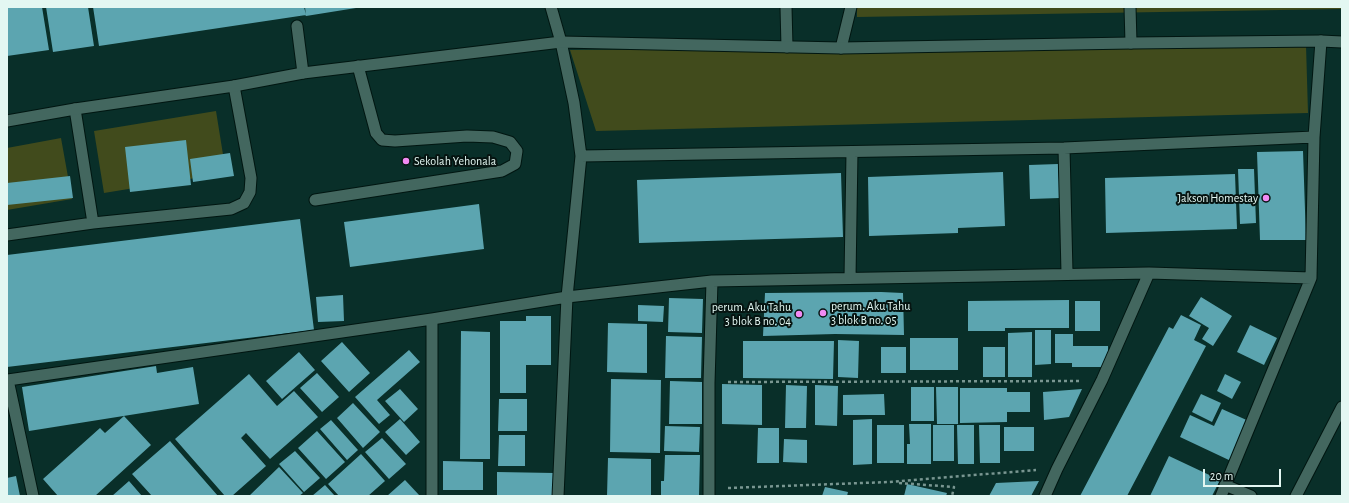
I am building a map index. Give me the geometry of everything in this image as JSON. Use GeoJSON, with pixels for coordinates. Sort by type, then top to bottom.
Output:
{"type":"FeatureCollection","features":[{"type":"Feature","properties":{"kind":"street"},"geometry":{"type":"LineString","coordinates":[[551,7],[561,42],[574,103],[581,156],[567,297],[558,496]]}},
{"type":"Feature","properties":{"kind":"street"},"geometry":{"type":"LineString","coordinates":[[786,7],[787,47]]}},
{"type":"Feature","properties":{"kind":"street"},"geometry":{"type":"LineString","coordinates":[[841,48],[851,7]]}},
{"type":"Feature","properties":{"kind":"street"},"geometry":{"type":"LineString","coordinates":[[1130,7],[1131,43]]}},
{"type":"Feature","properties":{"kind":"street"},"geometry":{"type":"LineString","coordinates":[[297,26],[302,73]]}},
{"type":"Feature","properties":{"kind":"street"},"geometry":{"type":"LineString","coordinates":[[1221,496],[1311,278],[1314,137],[1321,41]]}},
{"type":"Feature","properties":{"kind":"street"},"geometry":{"type":"LineString","coordinates":[[7,121],[75,109],[234,86],[302,73],[561,42],[841,48],[1131,43],[1342,42]]}},
{"type":"Feature","properties":{"kind":"street"},"geometry":{"type":"LineString","coordinates":[[315,200],[502,171],[515,164],[517,151],[510,142],[493,137],[467,136],[394,141],[382,140],[376,133],[358,66]]}},
{"type":"Feature","properties":{"kind":"street"},"geometry":{"type":"LineString","coordinates":[[7,235],[93,223],[231,209],[244,203],[250,192],[251,178],[234,86]]}},
{"type":"Feature","properties":{"kind":"street"},"geometry":{"type":"LineString","coordinates":[[75,109],[93,223]]}},
{"type":"Feature","properties":{"kind":"street"},"geometry":{"type":"LineString","coordinates":[[581,156],[1064,148],[1314,137]]}},
{"type":"Feature","properties":{"kind":"street"},"geometry":{"type":"LineString","coordinates":[[1064,148],[1067,273]]}},
{"type":"Feature","properties":{"kind":"street"},"geometry":{"type":"LineString","coordinates":[[850,278],[852,152]]}},
{"type":"Feature","properties":{"kind":"street"},"geometry":{"type":"LineString","coordinates":[[33,496],[7,380],[432,319],[567,297],[712,281],[1149,272],[1311,278]]}},
{"type":"Feature","properties":{"kind":"street"},"geometry":{"type":"LineString","coordinates":[[1045,496],[1102,380],[1149,272]]}},
{"type":"Feature","properties":{"kind":"street"},"geometry":{"type":"LineString","coordinates":[[709,493],[709,383],[712,281]]}},
{"type":"Feature","properties":{"kind":"street"},"geometry":{"type":"LineString","coordinates":[[432,319],[432,496]]}},
{"type":"Feature","properties":{"kind":"street"},"geometry":{"type":"LineString","coordinates":[[1296,496],[1342,407]]}},
{"type":"Feature","properties":{"kind":"street"},"geometry":{"type":"LineString","coordinates":[[1225,485],[1251,496]]}},
{"type":"Feature","properties":{"kind":"path"},"geometry":{"type":"LineString","coordinates":[[709,383],[1102,380]]}},
{"type":"Feature","properties":{"kind":"path"},"geometry":{"type":"LineString","coordinates":[[709,493],[889,482],[1057,469]]}},
{"type":"Feature","properties":{"kind":"path"},"geometry":{"type":"LineString","coordinates":[[889,482],[954,487],[952,496]]}},
{"type":"Feature","properties":{"kind":"green space"},"geometry":{"type":"Polygon","coordinates":[[[857,7],[1342,7],[1342,9],[857,17],[857,7]]]}},
{"type":"Feature","properties":{"kind":"green space"},"geometry":{"type":"Polygon","coordinates":[[[1306,45],[1308,113],[596,131],[570,50],[1306,45]]]}},
{"type":"Feature","properties":{"kind":"green space"},"geometry":{"type":"Polygon","coordinates":[[[216,111],[226,173],[104,193],[94,131],[216,111]]]}},
{"type":"Feature","properties":{"kind":"green space"},"geometry":{"type":"Polygon","coordinates":[[[61,138],[72,199],[7,210],[7,148],[61,138]]]}},
{"type":"Feature","properties":{"kind":"building"},"geometry":{"type":"Polygon","coordinates":[[[7,7],[42,7],[49,50],[7,56],[7,7]]]}},
{"type":"Feature","properties":{"kind":"building"},"geometry":{"type":"Polygon","coordinates":[[[46,7],[88,7],[94,46],[53,52],[46,7]]]}},
{"type":"Feature","properties":{"kind":"building"},"geometry":{"type":"Polygon","coordinates":[[[93,7],[304,7],[306,15],[99,46],[93,7]]]}},
{"type":"Feature","properties":{"kind":"building"},"geometry":{"type":"Polygon","coordinates":[[[305,7],[356,7],[356,8],[306,16],[305,7]]]}},
{"type":"Feature","properties":{"kind":"building"},"geometry":{"type":"Polygon","coordinates":[[[186,140],[191,185],[130,192],[125,147],[186,140]]]}},
{"type":"Feature","properties":{"kind":"building"},"geometry":{"type":"Polygon","coordinates":[[[1303,151],[1306,240],[1260,240],[1257,152],[1303,151]]]}},
{"type":"Feature","properties":{"kind":"building"},"geometry":{"type":"Polygon","coordinates":[[[230,153],[234,176],[193,182],[190,159],[230,153]]]}},
{"type":"Feature","properties":{"kind":"building"},"geometry":{"type":"Polygon","coordinates":[[[1058,164],[1060,198],[1030,199],[1029,165],[1058,164]]]}},
{"type":"Feature","properties":{"kind":"building"},"geometry":{"type":"Polygon","coordinates":[[[1238,169],[1254,169],[1256,223],[1240,224],[1238,169]]]}},
{"type":"Feature","properties":{"kind":"building"},"geometry":{"type":"Polygon","coordinates":[[[1003,172],[1005,226],[958,228],[958,233],[869,236],[868,177],[1003,172]]]}},
{"type":"Feature","properties":{"kind":"building"},"geometry":{"type":"Polygon","coordinates":[[[841,173],[843,237],[639,243],[637,180],[841,173]]]}},
{"type":"Feature","properties":{"kind":"building"},"geometry":{"type":"Polygon","coordinates":[[[1235,174],[1237,229],[1106,233],[1105,178],[1235,174]]]}},
{"type":"Feature","properties":{"kind":"building"},"geometry":{"type":"Polygon","coordinates":[[[70,176],[73,198],[7,205],[7,183],[70,176]]]}},
{"type":"Feature","properties":{"kind":"building"},"geometry":{"type":"Polygon","coordinates":[[[479,204],[484,249],[350,267],[344,222],[479,204]]]}},
{"type":"Feature","properties":{"kind":"building"},"geometry":{"type":"Polygon","coordinates":[[[300,219],[314,330],[7,367],[7,255],[300,219]]]}},
{"type":"Feature","properties":{"kind":"building"},"geometry":{"type":"Polygon","coordinates":[[[765,293],[903,293],[904,335],[835,334],[763,336],[765,293]]]}},
{"type":"Feature","properties":{"kind":"building"},"geometry":{"type":"Polygon","coordinates":[[[343,295],[344,321],[318,322],[316,297],[343,295]]]}},
{"type":"Feature","properties":{"kind":"building"},"geometry":{"type":"Polygon","coordinates":[[[1201,297],[1232,316],[1213,346],[1202,339],[1209,328],[1189,316],[1201,297]]]}},
{"type":"Feature","properties":{"kind":"building"},"geometry":{"type":"Polygon","coordinates":[[[669,298],[703,299],[702,333],[668,332],[669,298]]]}},
{"type":"Feature","properties":{"kind":"building"},"geometry":{"type":"Polygon","coordinates":[[[1069,300],[1069,328],[1005,328],[1005,331],[968,331],[968,301],[1069,300]]]}},
{"type":"Feature","properties":{"kind":"building"},"geometry":{"type":"Polygon","coordinates":[[[1075,301],[1100,301],[1100,331],[1075,331],[1075,301]]]}},
{"type":"Feature","properties":{"kind":"building"},"geometry":{"type":"Polygon","coordinates":[[[638,305],[664,306],[663,322],[638,321],[638,305]]]}},
{"type":"Feature","properties":{"kind":"building"},"geometry":{"type":"Polygon","coordinates":[[[1181,315],[1201,325],[1194,340],[1206,346],[1127,496],[1080,496],[1169,327],[1173,329],[1181,315]]]}},
{"type":"Feature","properties":{"kind":"building"},"geometry":{"type":"Polygon","coordinates":[[[526,316],[551,316],[551,365],[526,365],[526,393],[500,393],[500,321],[526,321],[526,316]]]}},
{"type":"Feature","properties":{"kind":"building"},"geometry":{"type":"Polygon","coordinates":[[[608,323],[647,324],[647,373],[607,372],[608,323]]]}},
{"type":"Feature","properties":{"kind":"building"},"geometry":{"type":"Polygon","coordinates":[[[1250,325],[1277,338],[1264,365],[1237,352],[1250,325]]]}},
{"type":"Feature","properties":{"kind":"building"},"geometry":{"type":"Polygon","coordinates":[[[1035,330],[1051,330],[1051,364],[1035,365],[1035,330]]]}},
{"type":"Feature","properties":{"kind":"building"},"geometry":{"type":"Polygon","coordinates":[[[461,331],[490,332],[490,459],[460,459],[461,331]]]}},
{"type":"Feature","properties":{"kind":"building"},"geometry":{"type":"Polygon","coordinates":[[[1032,332],[1032,377],[1008,377],[1008,333],[1032,332]]]}},
{"type":"Feature","properties":{"kind":"building"},"geometry":{"type":"Polygon","coordinates":[[[1055,334],[1073,334],[1073,346],[1108,346],[1108,367],[1072,367],[1072,363],[1055,363],[1055,334]]]}},
{"type":"Feature","properties":{"kind":"building"},"geometry":{"type":"Polygon","coordinates":[[[666,336],[702,337],[701,378],[665,378],[666,336]]]}},
{"type":"Feature","properties":{"kind":"building"},"geometry":{"type":"Polygon","coordinates":[[[910,338],[958,338],[958,370],[910,370],[910,338]]]}},
{"type":"Feature","properties":{"kind":"building"},"geometry":{"type":"Polygon","coordinates":[[[838,340],[859,341],[858,378],[838,377],[838,340]]]}},
{"type":"Feature","properties":{"kind":"building"},"geometry":{"type":"Polygon","coordinates":[[[743,341],[834,341],[833,379],[743,378],[743,341]]]}},
{"type":"Feature","properties":{"kind":"building"},"geometry":{"type":"Polygon","coordinates":[[[342,342],[370,373],[349,392],[321,361],[342,342]]]}},
{"type":"Feature","properties":{"kind":"building"},"geometry":{"type":"Polygon","coordinates":[[[881,347],[906,347],[906,373],[881,373],[881,347]]]}},
{"type":"Feature","properties":{"kind":"building"},"geometry":{"type":"Polygon","coordinates":[[[983,347],[1005,347],[1005,377],[983,377],[983,347]]]}},
{"type":"Feature","properties":{"kind":"building"},"geometry":{"type":"Polygon","coordinates":[[[409,350],[420,362],[377,400],[390,415],[379,424],[355,397],[409,350]]]}},
{"type":"Feature","properties":{"kind":"building"},"geometry":{"type":"Polygon","coordinates":[[[299,352],[315,370],[282,399],[266,381],[299,352]]]}},
{"type":"Feature","properties":{"kind":"building"},"geometry":{"type":"Polygon","coordinates":[[[156,366],[157,373],[193,367],[199,404],[29,431],[22,387],[156,366]]]}},
{"type":"Feature","properties":{"kind":"building"},"geometry":{"type":"Polygon","coordinates":[[[317,373],[339,397],[322,412],[300,388],[317,373]]]}},
{"type":"Feature","properties":{"kind":"building"},"geometry":{"type":"Polygon","coordinates":[[[249,374],[277,406],[294,391],[318,417],[270,459],[246,433],[241,438],[266,466],[232,496],[225,496],[175,439],[249,374]]]}},
{"type":"Feature","properties":{"kind":"building"},"geometry":{"type":"Polygon","coordinates":[[[1225,374],[1241,382],[1232,399],[1217,391],[1225,374]]]}},
{"type":"Feature","properties":{"kind":"building"},"geometry":{"type":"Polygon","coordinates":[[[611,379],[661,380],[660,453],[610,452],[611,379]]]}},
{"type":"Feature","properties":{"kind":"building"},"geometry":{"type":"Polygon","coordinates":[[[670,381],[702,382],[702,424],[669,424],[670,381]]]}},
{"type":"Feature","properties":{"kind":"building"},"geometry":{"type":"Polygon","coordinates":[[[722,384],[762,385],[762,425],[722,424],[722,384]]]}},
{"type":"Feature","properties":{"kind":"building"},"geometry":{"type":"Polygon","coordinates":[[[786,385],[807,386],[806,428],[785,428],[786,385]]]}},
{"type":"Feature","properties":{"kind":"building"},"geometry":{"type":"Polygon","coordinates":[[[815,385],[838,386],[837,426],[815,425],[815,385]]]}},
{"type":"Feature","properties":{"kind":"building"},"geometry":{"type":"Polygon","coordinates":[[[911,387],[934,387],[934,421],[911,421],[911,387]]]}},
{"type":"Feature","properties":{"kind":"building"},"geometry":{"type":"Polygon","coordinates":[[[936,387],[958,387],[958,424],[937,424],[936,387]]]}},
{"type":"Feature","properties":{"kind":"building"},"geometry":{"type":"Polygon","coordinates":[[[960,388],[1007,388],[1007,392],[1030,392],[1030,412],[1007,412],[1007,422],[960,423],[960,388]]]}},
{"type":"Feature","properties":{"kind":"building"},"geometry":{"type":"Polygon","coordinates":[[[400,389],[418,409],[404,422],[385,401],[400,389]]]}},
{"type":"Feature","properties":{"kind":"building"},"geometry":{"type":"Polygon","coordinates":[[[1082,389],[1069,417],[1044,420],[1043,392],[1082,389]]]}},
{"type":"Feature","properties":{"kind":"building"},"geometry":{"type":"Polygon","coordinates":[[[884,394],[885,415],[843,415],[843,395],[884,394]]]}},
{"type":"Feature","properties":{"kind":"building"},"geometry":{"type":"Polygon","coordinates":[[[1201,394],[1221,403],[1212,422],[1192,412],[1201,394]]]}},
{"type":"Feature","properties":{"kind":"building"},"geometry":{"type":"Polygon","coordinates":[[[499,399],[527,399],[527,431],[498,431],[499,399]]]}},
{"type":"Feature","properties":{"kind":"building"},"geometry":{"type":"Polygon","coordinates":[[[353,403],[380,432],[363,448],[337,418],[353,403]]]}},
{"type":"Feature","properties":{"kind":"building"},"geometry":{"type":"Polygon","coordinates":[[[1222,409],[1251,422],[1231,461],[1180,437],[1190,415],[1214,426],[1222,409]]]}},
{"type":"Feature","properties":{"kind":"building"},"geometry":{"type":"Polygon","coordinates":[[[124,416],[151,445],[95,496],[58,496],[43,479],[100,428],[105,433],[124,416]]]}},
{"type":"Feature","properties":{"kind":"building"},"geometry":{"type":"Polygon","coordinates":[[[400,419],[420,442],[406,455],[385,432],[400,419]]]}},
{"type":"Feature","properties":{"kind":"building"},"geometry":{"type":"Polygon","coordinates":[[[872,419],[872,464],[853,465],[853,420],[872,419]]]}},
{"type":"Feature","properties":{"kind":"building"},"geometry":{"type":"Polygon","coordinates":[[[331,420],[358,450],[347,460],[320,429],[331,420]]]}},
{"type":"Feature","properties":{"kind":"building"},"geometry":{"type":"Polygon","coordinates":[[[909,424],[931,424],[931,464],[907,464],[907,444],[910,444],[909,424]]]}},
{"type":"Feature","properties":{"kind":"building"},"geometry":{"type":"Polygon","coordinates":[[[877,425],[904,425],[904,463],[877,463],[877,425]]]}},
{"type":"Feature","properties":{"kind":"building"},"geometry":{"type":"Polygon","coordinates":[[[933,425],[954,425],[954,461],[933,461],[933,425]]]}},
{"type":"Feature","properties":{"kind":"building"},"geometry":{"type":"Polygon","coordinates":[[[957,425],[974,425],[974,464],[958,464],[957,425]]]}},
{"type":"Feature","properties":{"kind":"building"},"geometry":{"type":"Polygon","coordinates":[[[979,425],[1000,425],[1000,463],[980,463],[979,425]]]}},
{"type":"Feature","properties":{"kind":"building"},"geometry":{"type":"Polygon","coordinates":[[[665,426],[700,427],[699,452],[664,451],[665,426]]]}},
{"type":"Feature","properties":{"kind":"building"},"geometry":{"type":"Polygon","coordinates":[[[1004,427],[1034,427],[1034,451],[1004,451],[1004,427]]]}},
{"type":"Feature","properties":{"kind":"building"},"geometry":{"type":"Polygon","coordinates":[[[758,428],[779,428],[779,463],[757,463],[758,428]]]}},
{"type":"Feature","properties":{"kind":"building"},"geometry":{"type":"Polygon","coordinates":[[[317,431],[345,462],[326,479],[298,448],[317,431]]]}},
{"type":"Feature","properties":{"kind":"building"},"geometry":{"type":"Polygon","coordinates":[[[499,435],[525,435],[525,466],[498,466],[499,435]]]}},
{"type":"Feature","properties":{"kind":"building"},"geometry":{"type":"Polygon","coordinates":[[[382,438],[406,464],[389,479],[365,452],[382,438]]]}},
{"type":"Feature","properties":{"kind":"building"},"geometry":{"type":"Polygon","coordinates":[[[784,439],[807,440],[807,463],[783,462],[784,439]]]}},
{"type":"Feature","properties":{"kind":"building"},"geometry":{"type":"Polygon","coordinates":[[[170,441],[218,496],[152,496],[132,474],[170,441]]]}},
{"type":"Feature","properties":{"kind":"building"},"geometry":{"type":"Polygon","coordinates":[[[295,451],[320,478],[304,492],[279,464],[295,451]]]}},
{"type":"Feature","properties":{"kind":"building"},"geometry":{"type":"Polygon","coordinates":[[[361,454],[385,481],[368,496],[339,496],[328,484],[361,454]]]}},
{"type":"Feature","properties":{"kind":"building"},"geometry":{"type":"Polygon","coordinates":[[[665,455],[700,455],[699,496],[661,496],[661,481],[664,481],[665,455]]]}},
{"type":"Feature","properties":{"kind":"building"},"geometry":{"type":"Polygon","coordinates":[[[1169,456],[1220,480],[1212,496],[1150,496],[1169,456]]]}},
{"type":"Feature","properties":{"kind":"building"},"geometry":{"type":"Polygon","coordinates":[[[608,458],[651,459],[651,496],[607,496],[608,458]]]}},
{"type":"Feature","properties":{"kind":"building"},"geometry":{"type":"Polygon","coordinates":[[[443,461],[483,462],[483,490],[443,490],[443,461]]]}},
{"type":"Feature","properties":{"kind":"building"},"geometry":{"type":"Polygon","coordinates":[[[279,467],[303,493],[299,496],[249,496],[279,467]]]}},
{"type":"Feature","properties":{"kind":"building"},"geometry":{"type":"Polygon","coordinates":[[[497,472],[554,473],[554,496],[497,496],[497,472]]]}},
{"type":"Feature","properties":{"kind":"building"},"geometry":{"type":"Polygon","coordinates":[[[16,476],[20,496],[7,496],[7,478],[16,476]]]}},
{"type":"Feature","properties":{"kind":"building"},"geometry":{"type":"Polygon","coordinates":[[[405,480],[420,496],[387,496],[405,480]]]}},
{"type":"Feature","properties":{"kind":"building"},"geometry":{"type":"Polygon","coordinates":[[[129,481],[142,496],[112,496],[129,481]]]}},
{"type":"Feature","properties":{"kind":"building"},"geometry":{"type":"Polygon","coordinates":[[[1039,481],[1031,496],[989,496],[996,483],[1039,481]]]}},
{"type":"Feature","properties":{"kind":"building"},"geometry":{"type":"Polygon","coordinates":[[[907,484],[947,493],[946,496],[904,496],[907,484]]]}},
{"type":"Feature","properties":{"kind":"building"},"geometry":{"type":"Polygon","coordinates":[[[325,485],[335,496],[312,496],[325,485]]]}},
{"type":"Feature","properties":{"kind":"building"},"geometry":{"type":"Polygon","coordinates":[[[825,487],[848,492],[847,496],[822,496],[825,487]]]}},
{"type":"Feature","properties":{"kind":"place","name":"Sekolah Yehonala"},"geometry":{"type":"Point","coordinates":[406,161]}},
{"type":"Feature","properties":{"kind":"place","name":"Jakson Homestay"},"geometry":{"type":"Point","coordinates":[1266,198]}},
{"type":"Feature","properties":{"kind":"place","name":"perum. Aku Tahu 3 blok B no. 05"},"geometry":{"type":"Point","coordinates":[823,313]}},
{"type":"Feature","properties":{"kind":"place","name":"perum. Aku Tahu 3 blok B no. 04"},"geometry":{"type":"Point","coordinates":[799,314]}}]}
